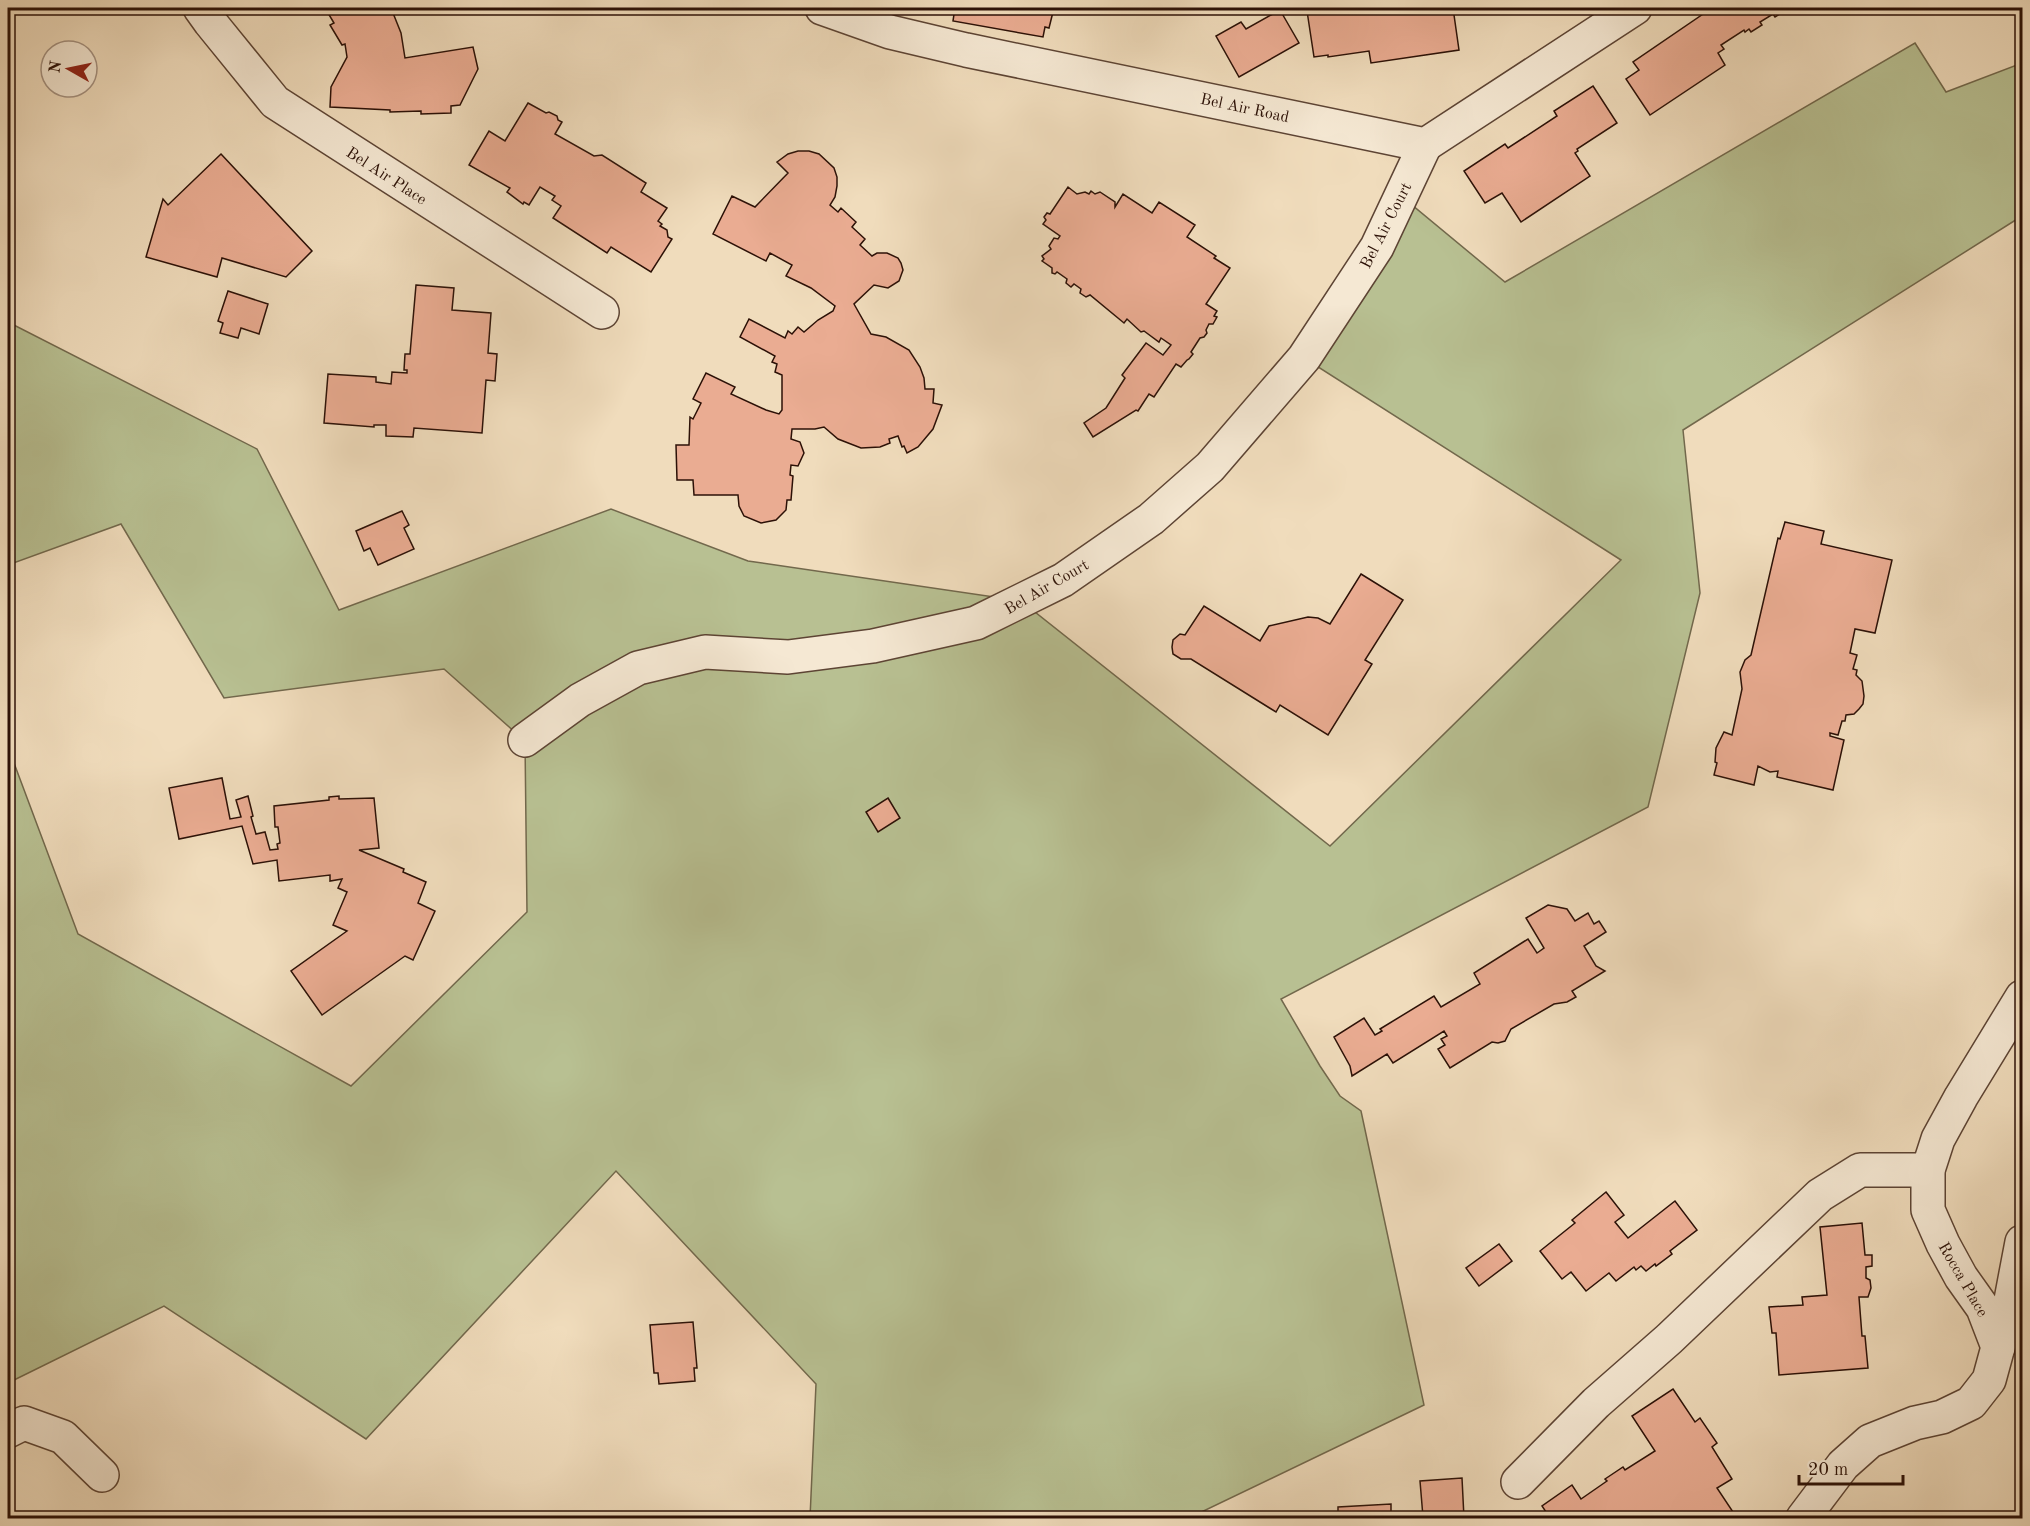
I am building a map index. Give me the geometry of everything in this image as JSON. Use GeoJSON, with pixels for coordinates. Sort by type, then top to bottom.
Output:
{"type":"FeatureCollection","features":[{"type":"Feature","properties":{"kind":"street","name":"Bel Air Place"},"geometry":{"type":"LineString","coordinates":[[201,8],[275,102],[602,312]]}},
{"type":"Feature","properties":{"kind":"street","name":"Bel Air Road"},"geometry":{"type":"LineString","coordinates":[[822,8],[890,32],[966,50],[1425,145]]}},
{"type":"Feature","properties":{"kind":"street"},"geometry":{"type":"LineString","coordinates":[[1425,145],[1635,8]]}},
{"type":"Feature","properties":{"kind":"street","name":"Bel Air Court"},"geometry":{"type":"LineString","coordinates":[[525,740],[580,700],[638,668],[705,652],[788,657],[873,646],[976,624],[1062,580],[1151,519],[1210,467],[1304,358],[1377,247],[1425,145]]}},
{"type":"Feature","properties":{"kind":"street","name":"Rocca Place"},"geometry":{"type":"LineString","coordinates":[[1998,1347],[1983,1308],[1961,1277],[1928,1210],[1928,1170],[1938,1139],[2022,997]]}},
{"type":"Feature","properties":{"kind":"street"},"geometry":{"type":"LineString","coordinates":[[1518,1482],[1596,1404],[1669,1339],[1820,1195],[1860,1170],[1928,1170]]}},
{"type":"Feature","properties":{"kind":"street"},"geometry":{"type":"LineString","coordinates":[[1803,1518],[1843,1465],[1870,1441],[1915,1422],[1942,1417],[1971,1403],[1989,1380],[2011,1300],[2022,1242]]}},
{"type":"Feature","properties":{"kind":"street"},"geometry":{"type":"LineString","coordinates":[[8,1431],[24,1423],[63,1437],[102,1475]]}},
{"type":"Feature","properties":{"kind":"green space"},"geometry":{"type":"Polygon","coordinates":[[[1915,43],[1946,92],[2022,63],[2022,216],[1683,430],[1700,593],[1648,807],[1281,999],[1340,1096],[1361,1111],[1424,1405],[1189,1518],[810,1518],[816,1384],[616,1171],[366,1439],[164,1306],[8,1383],[8,747],[78,934],[351,1086],[527,912],[525,741],[444,669],[224,698],[121,524],[8,565],[8,322],[257,449],[339,610],[611,509],[748,561],[1021,601],[1330,846],[1621,560],[1304,358],[1401,196],[1505,282],[1915,43]]]}},
{"type":"Feature","properties":{"kind":"building"},"geometry":{"type":"Polygon","coordinates":[[[325,8],[391,8],[401,33],[405,58],[473,47],[478,69],[460,105],[451,106],[451,113],[421,114],[421,111],[390,112],[390,110],[330,107],[331,87],[347,57],[345,44],[342,45],[330,25],[334,23],[325,8]]]}},
{"type":"Feature","properties":{"kind":"building"},"geometry":{"type":"Polygon","coordinates":[[[955,8],[1054,8],[1049,28],[1045,27],[1043,37],[953,21],[955,8]]]}},
{"type":"Feature","properties":{"kind":"building"},"geometry":{"type":"Polygon","coordinates":[[[1331,8],[1453,8],[1459,50],[1371,63],[1369,51],[1314,57],[1307,11],[1331,8]]]}},
{"type":"Feature","properties":{"kind":"building"},"geometry":{"type":"Polygon","coordinates":[[[1712,8],[1789,8],[1775,17],[1773,14],[1760,22],[1762,25],[1751,32],[1749,29],[1745,32],[1744,30],[1721,45],[1724,49],[1718,53],[1725,65],[1650,115],[1626,79],[1639,70],[1633,62],[1712,8]]]}},
{"type":"Feature","properties":{"kind":"building"},"geometry":{"type":"Polygon","coordinates":[[[1280,10],[1299,43],[1239,77],[1216,36],[1241,22],[1246,29],[1280,10]]]}},
{"type":"Feature","properties":{"kind":"building"},"geometry":{"type":"Polygon","coordinates":[[[1593,86],[1617,123],[1577,149],[1575,153],[1590,176],[1521,222],[1502,193],[1485,203],[1464,171],[1505,144],[1508,148],[1557,116],[1554,111],[1593,86]]]}},
{"type":"Feature","properties":{"kind":"building"},"geometry":{"type":"Polygon","coordinates":[[[528,103],[557,116],[562,122],[555,134],[594,156],[602,155],[646,183],[641,192],[667,208],[658,221],[662,224],[660,226],[667,230],[668,237],[672,239],[651,272],[611,247],[607,253],[553,218],[561,206],[552,200],[555,196],[540,187],[529,205],[524,202],[523,204],[507,192],[510,188],[469,165],[489,131],[505,141],[528,103]]]}},
{"type":"Feature","properties":{"kind":"building"},"geometry":{"type":"Polygon","coordinates":[[[798,151],[819,154],[834,168],[837,186],[835,197],[830,205],[838,212],[841,208],[856,222],[852,227],[865,239],[860,245],[872,256],[877,253],[887,253],[898,258],[901,263],[903,270],[899,281],[888,288],[874,285],[854,304],[871,334],[886,337],[909,350],[920,367],[925,389],[934,389],[933,403],[942,405],[933,429],[918,447],[907,453],[898,436],[889,439],[890,443],[880,447],[861,448],[838,439],[824,427],[792,429],[791,439],[800,442],[804,453],[798,466],[791,465],[790,475],[793,476],[791,500],[787,500],[786,510],[776,520],[761,523],[744,516],[739,506],[738,495],[694,495],[693,480],[677,480],[676,445],[689,445],[690,417],[693,419],[701,403],[693,399],[706,373],[735,387],[731,394],[766,410],[779,414],[782,410],[782,375],[775,372],[777,364],[772,362],[775,356],[740,337],[749,319],[785,338],[788,331],[792,334],[798,327],[804,332],[833,311],[835,306],[811,288],[786,276],[792,265],[770,253],[766,261],[713,234],[732,196],[755,207],[788,173],[777,162],[788,154],[798,151]]]}},
{"type":"Feature","properties":{"kind":"building"},"geometry":{"type":"Polygon","coordinates":[[[221,154],[312,251],[286,277],[222,258],[217,277],[146,257],[163,199],[168,205],[221,154]]]}},
{"type":"Feature","properties":{"kind":"building"},"geometry":{"type":"Polygon","coordinates":[[[1068,187],[1077,194],[1100,192],[1115,202],[1115,207],[1123,194],[1152,213],[1159,202],[1195,225],[1187,237],[1230,268],[1206,304],[1217,311],[1214,316],[1217,317],[1213,324],[1209,324],[1207,333],[1200,338],[1189,359],[1181,367],[1176,364],[1154,397],[1149,394],[1138,411],[1136,410],[1093,437],[1084,423],[1106,408],[1125,378],[1122,375],[1146,343],[1163,355],[1171,345],[1161,338],[1159,342],[1144,331],[1141,332],[1127,319],[1124,323],[1090,295],[1086,297],[1080,293],[1081,289],[1074,284],[1071,287],[1066,283],[1067,279],[1057,272],[1052,273],[1052,268],[1042,261],[1044,259],[1042,256],[1051,249],[1049,246],[1054,238],[1058,239],[1060,236],[1043,224],[1046,220],[1044,217],[1047,213],[1050,214],[1068,187]]]}},
{"type":"Feature","properties":{"kind":"building"},"geometry":{"type":"Polygon","coordinates":[[[416,285],[454,288],[452,310],[491,313],[488,353],[497,354],[495,381],[486,380],[482,433],[414,428],[413,437],[386,436],[386,425],[374,425],[374,427],[324,423],[328,374],[376,377],[376,382],[391,384],[392,372],[407,373],[407,370],[404,370],[405,354],[410,354],[416,285]]]}},
{"type":"Feature","properties":{"kind":"building"},"geometry":{"type":"Polygon","coordinates":[[[228,291],[268,304],[259,334],[241,328],[238,338],[220,333],[223,323],[218,321],[228,291]]]}},
{"type":"Feature","properties":{"kind":"building"},"geometry":{"type":"Polygon","coordinates":[[[402,511],[409,525],[404,528],[414,549],[378,565],[370,548],[364,551],[356,531],[402,511]]]}},
{"type":"Feature","properties":{"kind":"building"},"geometry":{"type":"Polygon","coordinates":[[[1785,522],[1824,531],[1821,544],[1892,560],[1875,633],[1855,629],[1850,653],[1857,655],[1853,669],[1857,670],[1856,675],[1862,681],[1863,704],[1854,714],[1846,715],[1838,735],[1830,733],[1830,736],[1844,740],[1833,790],[1777,777],[1778,771],[1770,772],[1758,766],[1754,785],[1714,775],[1717,763],[1715,762],[1716,748],[1724,732],[1732,735],[1742,689],[1740,672],[1745,660],[1751,655],[1778,538],[1780,539],[1785,522]]]}},
{"type":"Feature","properties":{"kind":"building"},"geometry":{"type":"Polygon","coordinates":[[[1361,574],[1403,600],[1365,660],[1372,664],[1328,735],[1280,705],[1276,712],[1191,659],[1181,659],[1173,654],[1173,640],[1180,634],[1185,635],[1204,606],[1260,641],[1269,626],[1308,617],[1318,618],[1330,624],[1361,574]]]}},
{"type":"Feature","properties":{"kind":"building"},"geometry":{"type":"Polygon","coordinates":[[[222,778],[230,819],[241,817],[236,800],[248,796],[256,834],[265,832],[270,850],[278,849],[277,844],[280,843],[278,827],[275,827],[274,806],[329,800],[329,797],[339,796],[339,799],[374,798],[379,848],[359,850],[404,869],[403,872],[426,882],[418,903],[435,911],[413,960],[405,956],[322,1015],[291,971],[347,931],[333,925],[347,892],[338,888],[342,879],[330,881],[330,875],[279,881],[277,860],[253,864],[242,826],[179,839],[169,788],[222,778]]]}},
{"type":"Feature","properties":{"kind":"building"},"geometry":{"type":"Polygon","coordinates":[[[888,798],[900,818],[878,832],[866,812],[888,798]]]}},
{"type":"Feature","properties":{"kind":"building"},"geometry":{"type":"Polygon","coordinates":[[[1548,905],[1567,909],[1575,921],[1588,913],[1594,924],[1599,921],[1606,932],[1584,946],[1596,966],[1605,971],[1572,991],[1576,997],[1567,1002],[1554,1004],[1511,1029],[1505,1041],[1492,1042],[1450,1068],[1438,1049],[1445,1045],[1441,1039],[1447,1036],[1444,1031],[1393,1063],[1387,1054],[1352,1076],[1350,1066],[1334,1037],[1364,1018],[1375,1035],[1382,1031],[1380,1029],[1434,996],[1441,1007],[1480,984],[1474,973],[1528,939],[1537,953],[1544,948],[1526,918],[1548,905]]]}},
{"type":"Feature","properties":{"kind":"building"},"geometry":{"type":"Polygon","coordinates":[[[1606,1192],[1624,1215],[1615,1222],[1628,1238],[1675,1201],[1697,1230],[1670,1251],[1672,1254],[1656,1266],[1655,1264],[1646,1271],[1641,1266],[1636,1270],[1634,1267],[1616,1281],[1609,1273],[1586,1291],[1571,1272],[1562,1279],[1540,1251],[1575,1223],[1572,1220],[1606,1192]]]}},
{"type":"Feature","properties":{"kind":"building"},"geometry":{"type":"Polygon","coordinates":[[[1862,1223],[1865,1255],[1872,1255],[1872,1266],[1866,1267],[1866,1278],[1870,1280],[1871,1288],[1868,1297],[1859,1297],[1862,1336],[1865,1336],[1868,1368],[1779,1375],[1776,1333],[1772,1333],[1769,1307],[1803,1305],[1802,1297],[1827,1295],[1820,1227],[1862,1223]]]}},
{"type":"Feature","properties":{"kind":"building"},"geometry":{"type":"Polygon","coordinates":[[[1499,1244],[1512,1261],[1479,1286],[1466,1268],[1499,1244]]]}},
{"type":"Feature","properties":{"kind":"building"},"geometry":{"type":"Polygon","coordinates":[[[693,1322],[697,1368],[694,1368],[695,1381],[659,1384],[658,1373],[654,1373],[650,1325],[693,1322]]]}},
{"type":"Feature","properties":{"kind":"building"},"geometry":{"type":"Polygon","coordinates":[[[1673,1389],[1695,1422],[1700,1418],[1717,1443],[1712,1447],[1732,1479],[1717,1488],[1737,1518],[1550,1518],[1542,1506],[1572,1485],[1581,1499],[1623,1467],[1625,1470],[1655,1451],[1632,1416],[1673,1389]]]}},
{"type":"Feature","properties":{"kind":"building"},"geometry":{"type":"Polygon","coordinates":[[[1462,1478],[1464,1518],[1396,1518],[1423,1517],[1420,1481],[1462,1478]]]}},
{"type":"Feature","properties":{"kind":"building"},"geometry":{"type":"Polygon","coordinates":[[[1391,1504],[1391,1518],[1338,1518],[1338,1507],[1391,1504]]]}},
{"type":"Feature","properties":{"kind":"building"},"geometry":{"type":"Polygon","coordinates":[[[711,1514],[712,1518],[672,1518],[711,1514]]]}}]}
